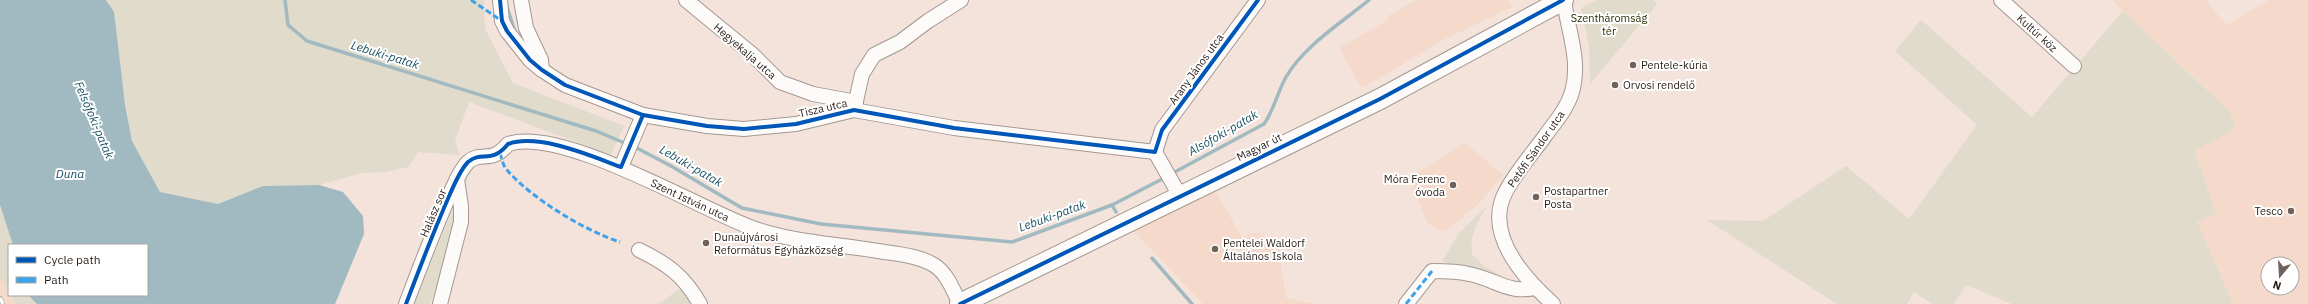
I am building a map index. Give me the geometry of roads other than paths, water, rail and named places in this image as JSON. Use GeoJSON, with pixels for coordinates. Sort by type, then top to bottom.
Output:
{"type":"FeatureCollection","features":[{"type":"Feature","properties":{"kind":"street","name":"Tisza utca"},"geometry":{"type":"LineString","coordinates":[[500,0],[502,21],[507,31],[530,60],[546,73],[578,90],[643,115],[707,126],[744,129],[796,124],[855,106],[954,128],[1155,152]]}},
{"type":"Feature","properties":{"kind":"street"},"geometry":{"type":"LineString","coordinates":[[521,0],[526,28],[546,73]]}},
{"type":"Feature","properties":{"kind":"street"},"geometry":{"type":"LineString","coordinates":[[855,106],[862,74],[874,55],[900,42],[928,21],[961,0]]}},
{"type":"Feature","properties":{"kind":"street","name":"Arany János utca"},"geometry":{"type":"LineString","coordinates":[[1155,152],[1162,130],[1258,0]]}},
{"type":"Feature","properties":{"kind":"street","name":"Magyar út"},"geometry":{"type":"LineString","coordinates":[[960,304],[1177,191],[1380,99],[1563,0]]}},
{"type":"Feature","properties":{"kind":"street","name":"Petőfi Sándor utca"},"geometry":{"type":"LineString","coordinates":[[1553,304],[1536,288],[1507,249],[1500,226],[1499,214],[1504,193],[1558,119],[1572,93],[1576,60],[1563,0]]}},
{"type":"Feature","properties":{"kind":"street","name":"Kultúr köz"},"geometry":{"type":"LineString","coordinates":[[2001,0],[2074,66]]}},
{"type":"Feature","properties":{"kind":"street","name":"Hegyekalja utca"},"geometry":{"type":"LineString","coordinates":[[690,1],[753,55],[780,82],[813,94],[855,106]]}},
{"type":"Feature","properties":{"kind":"street"},"geometry":{"type":"LineString","coordinates":[[624,161],[643,115]]}},
{"type":"Feature","properties":{"kind":"street","name":"Szent István utca"},"geometry":{"type":"LineString","coordinates":[[500,153],[508,144],[533,140],[624,161],[721,214],[769,234],[910,256],[933,265],[944,273],[960,304]]}},
{"type":"Feature","properties":{"kind":"street"},"geometry":{"type":"LineString","coordinates":[[1155,152],[1177,191]]}},
{"type":"Feature","properties":{"kind":"street","name":"Halász sor"},"geometry":{"type":"LineString","coordinates":[[406,304],[457,179],[468,162],[473,159],[500,153]]}},
{"type":"Feature","properties":{"kind":"street","name":"Halász sor"},"geometry":{"type":"LineString","coordinates":[[440,304],[461,222],[461,206],[457,179]]}},
{"type":"Feature","properties":{"kind":"street"},"geometry":{"type":"LineString","coordinates":[[639,250],[667,264],[693,293],[700,304]]}},
{"type":"Feature","properties":{"kind":"street"},"geometry":{"type":"LineString","coordinates":[[1406,304],[1432,271],[1453,271],[1471,274],[1508,289],[1521,291],[1536,288]]}},
{"type":"Feature","properties":{"kind":"water","name":"Duna"},"geometry":{"type":"Polygon","coordinates":[[[0,0],[106,0],[114,12],[125,104],[132,141],[160,192],[218,204],[263,186],[319,185],[343,192],[363,216],[364,234],[335,304],[37,304],[29,296],[148,296],[148,244],[13,244],[0,205],[0,0]]]}},
{"type":"Feature","properties":{"kind":"waterway","name":"Lebuki-patak"},"geometry":{"type":"LineString","coordinates":[[285,0],[288,25],[307,41],[596,131],[627,144]]}},
{"type":"Feature","properties":{"kind":"waterway","name":"Alsófoki-patak"},"geometry":{"type":"LineString","coordinates":[[1171,174],[1264,124],[1271,112],[1286,77],[1303,55],[1313,45],[1369,0]]}},
{"type":"Feature","properties":{"kind":"waterway"},"geometry":{"type":"LineString","coordinates":[[507,7],[515,32]]}},
{"type":"Feature","properties":{"kind":"waterway","name":"Lebuki-patak"},"geometry":{"type":"LineString","coordinates":[[633,146],[671,166],[742,208],[821,224],[1012,242],[1112,205],[1116,212]]}},
{"type":"Feature","properties":{"kind":"waterway","name":"Alsófoki-patak"},"geometry":{"type":"LineString","coordinates":[[1112,205],[1166,177]]}},
{"type":"Feature","properties":{"kind":"waterway","name":"Lebuki-patak"},"geometry":{"type":"LineString","coordinates":[[1152,258],[1192,304]]}},
{"type":"Feature","properties":{"kind":"railway"},"geometry":{"type":"LineString","coordinates":[[0,298],[3,304]]}},
{"type":"Feature","properties":{"kind":"place","name":"Pentele-kúria"},"geometry":{"type":"Point","coordinates":[1633,65]}},
{"type":"Feature","properties":{"kind":"place","name":"Orvosi rendelő"},"geometry":{"type":"Point","coordinates":[1615,85]}},
{"type":"Feature","properties":{"kind":"place","name":"Móra Ferenc óvoda"},"geometry":{"type":"Point","coordinates":[1453,185]}},
{"type":"Feature","properties":{"kind":"place","name":"Postapartner Posta"},"geometry":{"type":"Point","coordinates":[1536,197]}},
{"type":"Feature","properties":{"kind":"place","name":"Tesco"},"geometry":{"type":"Point","coordinates":[2291,211]}},
{"type":"Feature","properties":{"kind":"place","name":"Dunaújvárosi Református Egyházközség"},"geometry":{"type":"Point","coordinates":[706,243]}},
{"type":"Feature","properties":{"kind":"place","name":"Pentelei Waldorf Általános Iskola"},"geometry":{"type":"Point","coordinates":[1215,249]}},
{"type":"Feature","properties":{"kind":"park label","name":"Szentháromság tér"},"geometry":{"type":"Point","coordinates":[1609,24]}},
{"type":"Feature","properties":{"kind":"water label","name":"Felsőfoki-patak"},"geometry":{"type":"Point","coordinates":[94,120]}}]}
